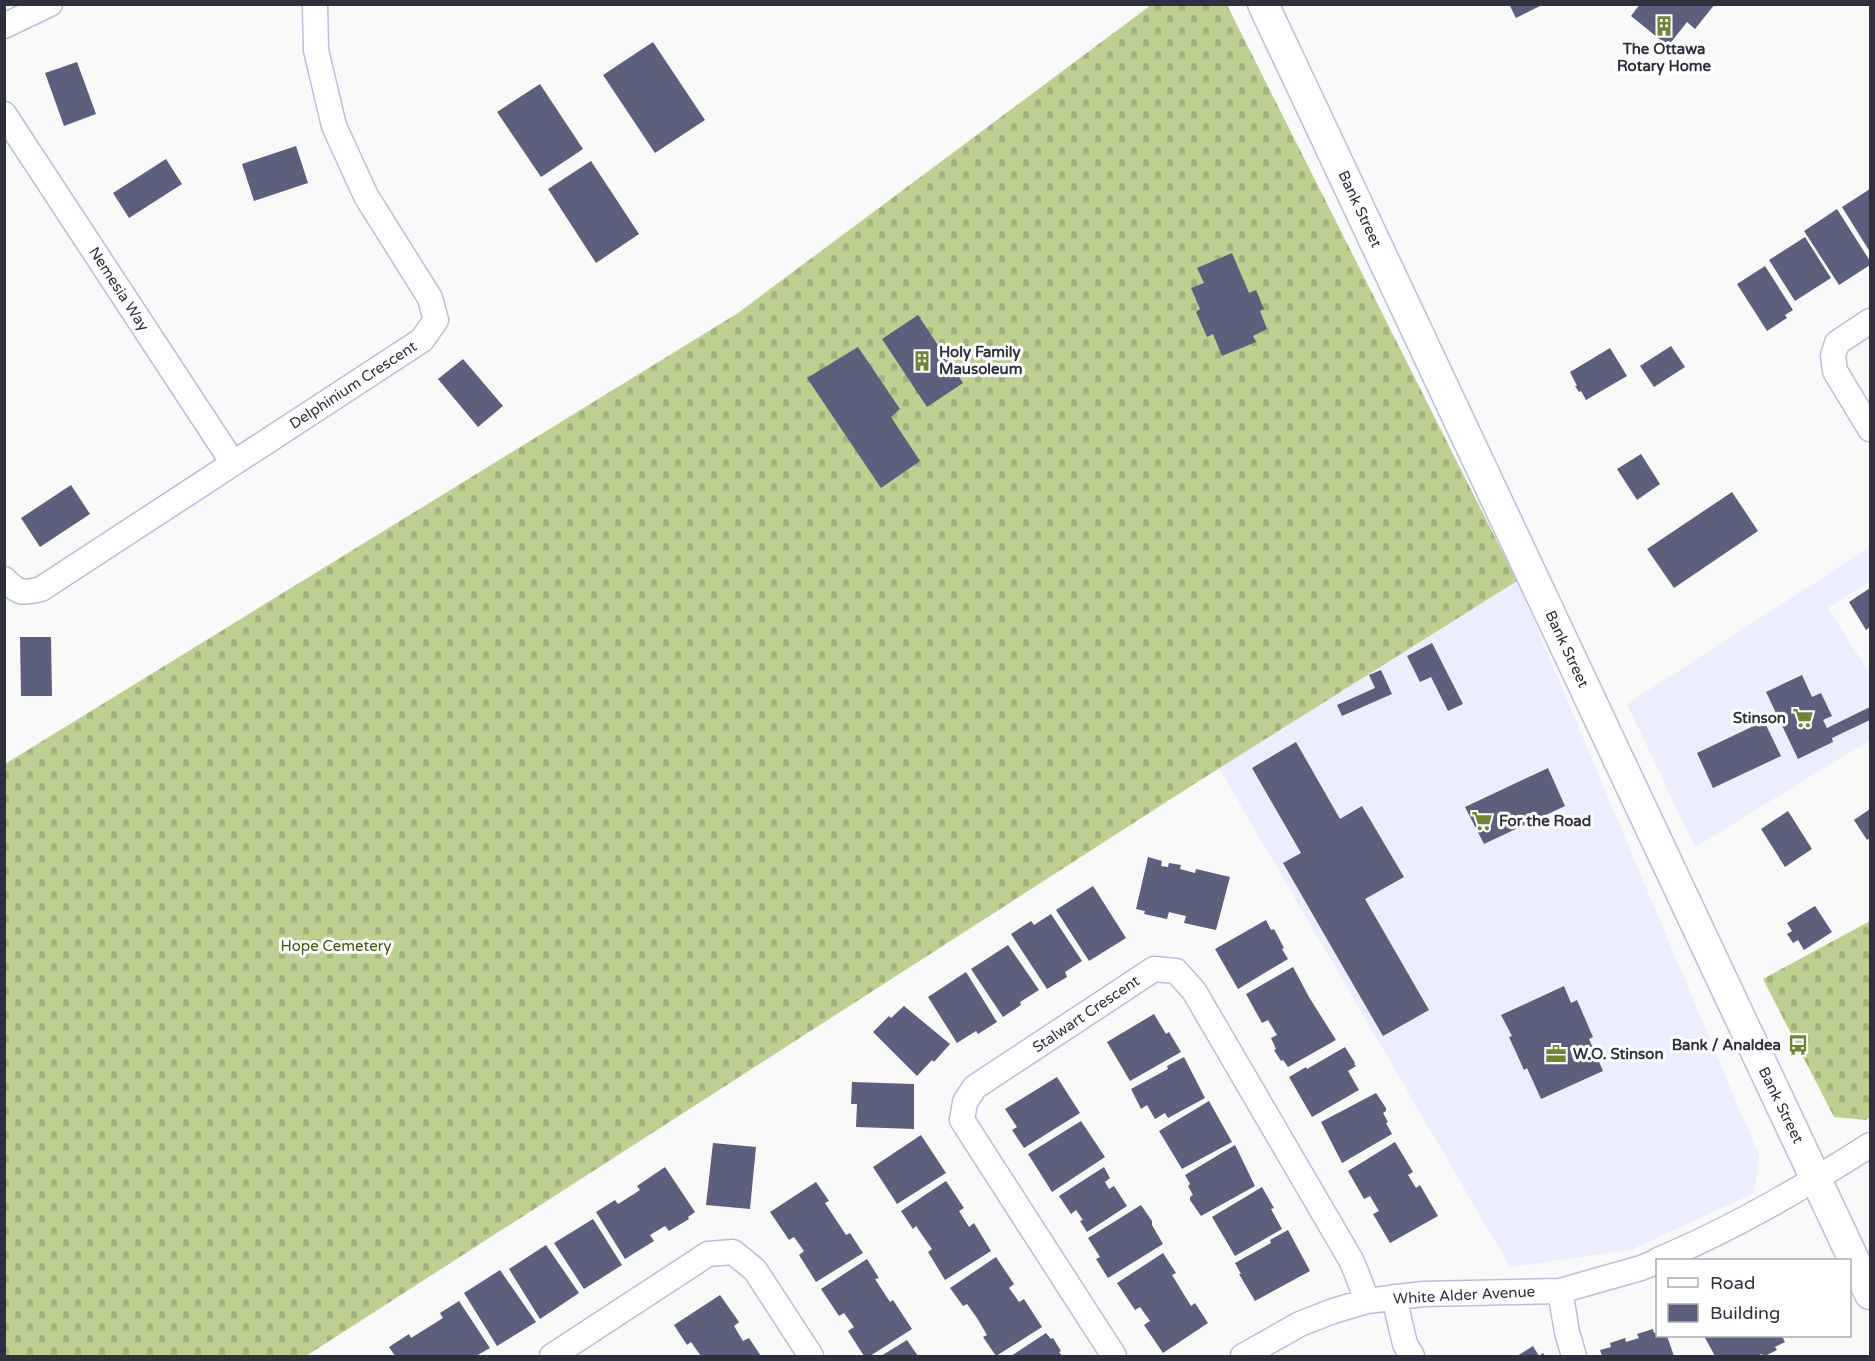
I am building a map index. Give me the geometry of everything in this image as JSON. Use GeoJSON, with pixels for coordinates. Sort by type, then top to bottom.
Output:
{"type":"FeatureCollection","features":[{"type":"Feature","properties":{"kind":"main road","name":"Bank Street"},"geometry":{"type":"LineString","coordinates":[[1263,4],[1870,1294]]}},
{"type":"Feature","properties":{"kind":"street"},"geometry":{"type":"LineString","coordinates":[[4,26],[50,4]]}},
{"type":"Feature","properties":{"kind":"street","name":"Delphinium Crescent"},"geometry":{"type":"LineString","coordinates":[[4,579],[15,590],[27,592],[40,589],[422,340],[436,320],[430,298],[366,196],[334,126],[316,50],[315,4]]}},
{"type":"Feature","properties":{"kind":"street","name":"Nemesia Way"},"geometry":{"type":"LineString","coordinates":[[4,114],[233,463]]}},
{"type":"Feature","properties":{"kind":"street"},"geometry":{"type":"LineString","coordinates":[[1870,321],[1837,343],[1833,356],[1835,371],[1870,429]]}},
{"type":"Feature","properties":{"kind":"street","name":"Stalwart Crescent"},"geometry":{"type":"LineString","coordinates":[[1114,1356],[963,1119],[965,1102],[975,1087],[1154,969],[1176,971],[1194,992],[1351,1260],[1367,1301]]}},
{"type":"Feature","properties":{"kind":"street","name":"White Alder Avenue"},"geometry":{"type":"LineString","coordinates":[[1663,1259],[1697,1244],[1816,1179],[1870,1145]]}},
{"type":"Feature","properties":{"kind":"street"},"geometry":{"type":"LineString","coordinates":[[552,1356],[708,1254],[733,1252],[755,1270],[811,1356]]}},
{"type":"Feature","properties":{"kind":"street","name":"White Alder Avenue"},"geometry":{"type":"LineString","coordinates":[[1243,1356],[1300,1324],[1367,1301],[1423,1294],[1560,1291],[1656,1262]]}},
{"type":"Feature","properties":{"kind":"street"},"geometry":{"type":"LineString","coordinates":[[1560,1291],[1574,1356]]}},
{"type":"Feature","properties":{"kind":"street"},"geometry":{"type":"LineString","coordinates":[[1394,1297],[1405,1344],[1412,1356]]}},
{"type":"Feature","properties":{"kind":"shaded area"},"geometry":{"type":"Polygon","coordinates":[[[1870,547],[1870,581],[1828,608],[1870,674],[1870,740],[1695,847],[1627,704],[1870,547]]]}},
{"type":"Feature","properties":{"kind":"shaded area"},"geometry":{"type":"Polygon","coordinates":[[[1517,581],[1759,1156],[1754,1193],[1631,1250],[1510,1267],[1219,768],[1517,581]]]}},
{"type":"Feature","properties":{"kind":"green space","name":"Hope Cemetery"},"geometry":{"type":"Polygon","coordinates":[[[1151,5],[1227,5],[1517,581],[1191,786],[306,1356],[5,1356],[5,764],[738,313],[1151,5]]]}},
{"type":"Feature","properties":{"kind":"green space"},"geometry":{"type":"Polygon","coordinates":[[[1870,921],[1870,1117],[1866,1120],[1834,1117],[1763,979],[1870,921]]]}},
{"type":"Feature","properties":{"kind":"building"},"geometry":{"type":"Polygon","coordinates":[[[1509,4],[1544,4],[1516,18],[1509,4]]]}},
{"type":"Feature","properties":{"kind":"building","name":"The Ottawa Rotary Home"},"geometry":{"type":"Polygon","coordinates":[[[1640,4],[1715,4],[1695,29],[1687,22],[1668,46],[1631,16],[1640,4]]]}},
{"type":"Feature","properties":{"kind":"building"},"geometry":{"type":"Polygon","coordinates":[[[653,42],[705,120],[655,153],[603,75],[653,42]]]}},
{"type":"Feature","properties":{"kind":"building"},"geometry":{"type":"Polygon","coordinates":[[[77,62],[96,114],[64,126],[45,73],[77,62]]]}},
{"type":"Feature","properties":{"kind":"building"},"geometry":{"type":"Polygon","coordinates":[[[540,84],[583,149],[541,177],[497,112],[540,84]]]}},
{"type":"Feature","properties":{"kind":"building"},"geometry":{"type":"Polygon","coordinates":[[[296,146],[308,183],[254,201],[242,164],[296,146]]]}},
{"type":"Feature","properties":{"kind":"building"},"geometry":{"type":"Polygon","coordinates":[[[166,159],[182,184],[129,218],[113,193],[166,159]]]}},
{"type":"Feature","properties":{"kind":"building"},"geometry":{"type":"Polygon","coordinates":[[[591,161],[639,234],[596,263],[548,189],[591,161]]]}},
{"type":"Feature","properties":{"kind":"building"},"geometry":{"type":"Polygon","coordinates":[[[1870,189],[1870,252],[1842,207],[1870,189]]]}},
{"type":"Feature","properties":{"kind":"building"},"geometry":{"type":"Polygon","coordinates":[[[1837,209],[1870,261],[1870,265],[1839,285],[1804,231],[1837,209]]]}},
{"type":"Feature","properties":{"kind":"building"},"geometry":{"type":"Polygon","coordinates":[[[1805,237],[1831,278],[1795,301],[1769,260],[1805,237]]]}},
{"type":"Feature","properties":{"kind":"building"},"geometry":{"type":"Polygon","coordinates":[[[1232,253],[1249,293],[1256,290],[1264,309],[1260,311],[1267,329],[1253,336],[1256,342],[1222,356],[1213,334],[1207,337],[1196,312],[1200,309],[1191,288],[1204,283],[1197,268],[1232,253]]]}},
{"type":"Feature","properties":{"kind":"building"},"geometry":{"type":"Polygon","coordinates":[[[1765,266],[1793,310],[1785,315],[1787,318],[1767,331],[1737,284],[1765,266]]]}},
{"type":"Feature","properties":{"kind":"building","name":"Holy Family Mausoleum"},"geometry":{"type":"Polygon","coordinates":[[[918,315],[963,383],[927,407],[882,339],[918,315]]]}},
{"type":"Feature","properties":{"kind":"building"},"geometry":{"type":"Polygon","coordinates":[[[1671,346],[1685,367],[1654,387],[1640,366],[1671,346]]]}},
{"type":"Feature","properties":{"kind":"building"},"geometry":{"type":"Polygon","coordinates":[[[858,347],[900,409],[891,417],[920,461],[881,488],[807,378],[858,347]]]}},
{"type":"Feature","properties":{"kind":"building"},"geometry":{"type":"Polygon","coordinates":[[[1610,348],[1627,376],[1586,400],[1575,386],[1577,386],[1570,372],[1610,348]]]}},
{"type":"Feature","properties":{"kind":"building"},"geometry":{"type":"Polygon","coordinates":[[[463,359],[503,406],[478,427],[438,379],[463,359]]]}},
{"type":"Feature","properties":{"kind":"building"},"geometry":{"type":"Polygon","coordinates":[[[1641,454],[1660,484],[1637,500],[1617,469],[1641,454]]]}},
{"type":"Feature","properties":{"kind":"building"},"geometry":{"type":"Polygon","coordinates":[[[71,485],[90,514],[40,547],[21,518],[71,485]]]}},
{"type":"Feature","properties":{"kind":"building"},"geometry":{"type":"Polygon","coordinates":[[[1732,492],[1758,531],[1674,588],[1647,549],[1732,492]]]}},
{"type":"Feature","properties":{"kind":"building"},"geometry":{"type":"Polygon","coordinates":[[[1870,588],[1870,627],[1866,630],[1849,602],[1870,588]]]}},
{"type":"Feature","properties":{"kind":"building"},"geometry":{"type":"Polygon","coordinates":[[[20,637],[51,637],[52,696],[21,696],[20,637]]]}},
{"type":"Feature","properties":{"kind":"building"},"geometry":{"type":"Polygon","coordinates":[[[1432,643],[1463,704],[1448,711],[1431,677],[1420,682],[1407,656],[1432,643]]]}},
{"type":"Feature","properties":{"kind":"building"},"geometry":{"type":"Polygon","coordinates":[[[1381,670],[1392,694],[1342,716],[1337,705],[1375,688],[1369,675],[1381,670]]]}},
{"type":"Feature","properties":{"kind":"building","name":"Stinson"},"geometry":{"type":"Polygon","coordinates":[[[1802,675],[1812,697],[1821,693],[1832,716],[1823,720],[1827,728],[1870,707],[1870,720],[1832,738],[1833,742],[1798,759],[1766,692],[1802,675]]]}},
{"type":"Feature","properties":{"kind":"building","name":"Stinson"},"geometry":{"type":"Polygon","coordinates":[[[1764,721],[1781,756],[1713,788],[1697,753],[1764,721]]]}},
{"type":"Feature","properties":{"kind":"building"},"geometry":{"type":"Polygon","coordinates":[[[1296,742],[1340,819],[1362,806],[1404,877],[1365,899],[1429,1010],[1383,1036],[1283,863],[1301,853],[1252,768],[1296,742]]]}},
{"type":"Feature","properties":{"kind":"building"},"geometry":{"type":"Polygon","coordinates":[[[1548,768],[1565,806],[1484,844],[1465,807],[1548,768]]]}},
{"type":"Feature","properties":{"kind":"building"},"geometry":{"type":"Polygon","coordinates":[[[1870,809],[1870,838],[1867,840],[1854,820],[1870,809]]]}},
{"type":"Feature","properties":{"kind":"building"},"geometry":{"type":"Polygon","coordinates":[[[1788,811],[1812,849],[1785,867],[1761,829],[1788,811]]]}},
{"type":"Feature","properties":{"kind":"building"},"geometry":{"type":"Polygon","coordinates":[[[1148,857],[1162,861],[1161,866],[1168,867],[1169,863],[1181,865],[1180,869],[1195,873],[1196,869],[1230,877],[1216,930],[1184,923],[1186,916],[1169,912],[1167,919],[1144,914],[1145,911],[1136,909],[1148,857]]]}},
{"type":"Feature","properties":{"kind":"building"},"geometry":{"type":"Polygon","coordinates":[[[1093,886],[1126,938],[1089,961],[1056,910],[1093,886]]]}},
{"type":"Feature","properties":{"kind":"building"},"geometry":{"type":"Polygon","coordinates":[[[1815,906],[1832,932],[1804,950],[1798,940],[1793,943],[1787,934],[1792,931],[1787,923],[1815,906]]]}},
{"type":"Feature","properties":{"kind":"building"},"geometry":{"type":"Polygon","coordinates":[[[1051,914],[1082,961],[1065,972],[1067,977],[1047,989],[1011,934],[1031,921],[1034,925],[1051,914]]]}},
{"type":"Feature","properties":{"kind":"building"},"geometry":{"type":"Polygon","coordinates":[[[1266,920],[1271,930],[1274,929],[1288,959],[1238,989],[1215,949],[1266,920]]]}},
{"type":"Feature","properties":{"kind":"building"},"geometry":{"type":"Polygon","coordinates":[[[1008,945],[1039,990],[1020,1002],[1021,1005],[1003,1017],[971,969],[1008,945]]]}},
{"type":"Feature","properties":{"kind":"building"},"geometry":{"type":"Polygon","coordinates":[[[1293,967],[1336,1040],[1288,1067],[1274,1050],[1276,1049],[1271,1038],[1277,1035],[1268,1020],[1262,1023],[1246,994],[1293,967]]]}},
{"type":"Feature","properties":{"kind":"building"},"geometry":{"type":"Polygon","coordinates":[[[966,972],[997,1022],[957,1043],[928,997],[966,972]]]}},
{"type":"Feature","properties":{"kind":"building","name":"W.O. Stinson"},"geometry":{"type":"Polygon","coordinates":[[[1564,986],[1571,1003],[1577,1000],[1593,1037],[1589,1039],[1603,1071],[1541,1099],[1527,1068],[1524,1070],[1509,1037],[1512,1036],[1501,1015],[1564,986]]]}},
{"type":"Feature","properties":{"kind":"building"},"geometry":{"type":"Polygon","coordinates":[[[904,1006],[950,1044],[917,1076],[873,1032],[889,1016],[891,1018],[904,1006]]]}},
{"type":"Feature","properties":{"kind":"building"},"geometry":{"type":"Polygon","coordinates":[[[1154,1014],[1166,1034],[1169,1032],[1181,1052],[1130,1081],[1107,1042],[1154,1014]]]}},
{"type":"Feature","properties":{"kind":"building"},"geometry":{"type":"Polygon","coordinates":[[[1345,1047],[1356,1066],[1348,1071],[1359,1090],[1312,1117],[1289,1077],[1345,1047]]]}},
{"type":"Feature","properties":{"kind":"building"},"geometry":{"type":"Polygon","coordinates":[[[1184,1057],[1205,1098],[1168,1118],[1165,1113],[1155,1119],[1147,1105],[1141,1109],[1131,1089],[1168,1069],[1167,1066],[1184,1057]]]}},
{"type":"Feature","properties":{"kind":"building"},"geometry":{"type":"Polygon","coordinates":[[[1057,1077],[1080,1113],[1024,1148],[1012,1130],[1017,1127],[1005,1109],[1057,1077]]]}},
{"type":"Feature","properties":{"kind":"building"},"geometry":{"type":"Polygon","coordinates":[[[852,1082],[914,1084],[914,1129],[856,1127],[857,1104],[851,1104],[852,1082]]]}},
{"type":"Feature","properties":{"kind":"building"},"geometry":{"type":"Polygon","coordinates":[[[1376,1093],[1386,1108],[1383,1113],[1392,1134],[1342,1163],[1321,1122],[1376,1093]]]}},
{"type":"Feature","properties":{"kind":"building"},"geometry":{"type":"Polygon","coordinates":[[[1209,1101],[1232,1142],[1182,1169],[1159,1131],[1209,1101]]]}},
{"type":"Feature","properties":{"kind":"building"},"geometry":{"type":"Polygon","coordinates":[[[1081,1121],[1105,1157],[1052,1192],[1028,1154],[1081,1121]]]}},
{"type":"Feature","properties":{"kind":"building"},"geometry":{"type":"Polygon","coordinates":[[[921,1135],[946,1173],[897,1204],[873,1167],[921,1135]]]}},
{"type":"Feature","properties":{"kind":"building"},"geometry":{"type":"Polygon","coordinates":[[[1395,1142],[1413,1172],[1408,1175],[1416,1188],[1420,1185],[1438,1216],[1390,1243],[1373,1214],[1379,1211],[1370,1196],[1364,1199],[1348,1171],[1395,1142]]]}},
{"type":"Feature","properties":{"kind":"building"},"geometry":{"type":"Polygon","coordinates":[[[713,1143],[756,1147],[750,1209],[706,1205],[713,1143]]]}},
{"type":"Feature","properties":{"kind":"building"},"geometry":{"type":"Polygon","coordinates":[[[1235,1145],[1255,1186],[1201,1216],[1190,1200],[1193,1195],[1185,1175],[1235,1145]]]}},
{"type":"Feature","properties":{"kind":"building"},"geometry":{"type":"Polygon","coordinates":[[[665,1167],[695,1212],[688,1217],[689,1219],[669,1231],[665,1226],[650,1235],[654,1241],[625,1259],[596,1212],[615,1200],[618,1204],[634,1194],[640,1190],[637,1186],[665,1167]]]}},
{"type":"Feature","properties":{"kind":"building"},"geometry":{"type":"Polygon","coordinates":[[[1104,1167],[1110,1178],[1105,1182],[1109,1189],[1114,1186],[1127,1206],[1087,1232],[1076,1210],[1071,1214],[1059,1196],[1104,1167]]]}},
{"type":"Feature","properties":{"kind":"building"},"geometry":{"type":"Polygon","coordinates":[[[946,1181],[964,1208],[959,1211],[969,1227],[974,1223],[991,1251],[945,1280],[928,1252],[932,1249],[916,1226],[913,1229],[901,1211],[946,1181]]]}},
{"type":"Feature","properties":{"kind":"building"},"geometry":{"type":"Polygon","coordinates":[[[816,1182],[829,1201],[825,1203],[846,1235],[850,1233],[863,1253],[816,1282],[799,1255],[804,1251],[794,1237],[789,1240],[770,1212],[816,1182]]]}},
{"type":"Feature","properties":{"kind":"building"},"geometry":{"type":"Polygon","coordinates":[[[1262,1187],[1274,1208],[1271,1209],[1282,1229],[1235,1256],[1212,1217],[1262,1187]]]}},
{"type":"Feature","properties":{"kind":"building"},"geometry":{"type":"Polygon","coordinates":[[[1141,1205],[1163,1244],[1108,1278],[1096,1259],[1100,1257],[1088,1238],[1141,1205]]]}},
{"type":"Feature","properties":{"kind":"building"},"geometry":{"type":"Polygon","coordinates":[[[593,1219],[622,1265],[584,1289],[554,1243],[593,1219]]]}},
{"type":"Feature","properties":{"kind":"building"},"geometry":{"type":"Polygon","coordinates":[[[1288,1230],[1310,1271],[1255,1301],[1235,1263],[1271,1243],[1270,1240],[1288,1230]]]}},
{"type":"Feature","properties":{"kind":"building"},"geometry":{"type":"Polygon","coordinates":[[[546,1245],[579,1293],[540,1319],[509,1269],[546,1245]]]}},
{"type":"Feature","properties":{"kind":"building"},"geometry":{"type":"Polygon","coordinates":[[[1163,1253],[1176,1273],[1172,1275],[1191,1306],[1195,1303],[1208,1323],[1163,1353],[1144,1325],[1150,1321],[1140,1307],[1135,1310],[1117,1283],[1163,1253]]]}},
{"type":"Feature","properties":{"kind":"building"},"geometry":{"type":"Polygon","coordinates":[[[996,1257],[1014,1284],[1009,1288],[1019,1302],[1024,1299],[1042,1327],[996,1356],[983,1337],[987,1335],[977,1318],[967,1304],[963,1306],[950,1288],[996,1257]]]}},
{"type":"Feature","properties":{"kind":"building"},"geometry":{"type":"Polygon","coordinates":[[[867,1259],[879,1278],[875,1279],[890,1302],[893,1300],[912,1329],[870,1356],[864,1356],[848,1331],[854,1327],[844,1313],[839,1316],[821,1289],[867,1259]]]}},
{"type":"Feature","properties":{"kind":"building"},"geometry":{"type":"Polygon","coordinates":[[[500,1270],[536,1322],[497,1346],[464,1293],[500,1270]]]}},
{"type":"Feature","properties":{"kind":"building"},"geometry":{"type":"Polygon","coordinates":[[[720,1295],[739,1322],[734,1326],[743,1341],[749,1338],[761,1356],[701,1356],[691,1342],[687,1345],[674,1325],[720,1295]]]}},
{"type":"Feature","properties":{"kind":"building"},"geometry":{"type":"Polygon","coordinates":[[[459,1301],[490,1348],[476,1356],[395,1356],[389,1347],[409,1334],[411,1338],[443,1318],[440,1313],[459,1301]]]}},
{"type":"Feature","properties":{"kind":"building"},"geometry":{"type":"Polygon","coordinates":[[[1653,1329],[1656,1337],[1667,1337],[1674,1356],[1602,1356],[1600,1350],[1611,1347],[1610,1343],[1625,1338],[1626,1342],[1639,1338],[1637,1334],[1653,1329]]]}},
{"type":"Feature","properties":{"kind":"building"},"geometry":{"type":"Polygon","coordinates":[[[1046,1333],[1051,1339],[1053,1338],[1062,1356],[1011,1356],[1046,1333]]]}},
{"type":"Feature","properties":{"kind":"building"},"geometry":{"type":"Polygon","coordinates":[[[1705,1337],[1782,1337],[1785,1342],[1775,1347],[1777,1350],[1765,1356],[1761,1354],[1758,1356],[1715,1356],[1705,1337]]]}},
{"type":"Feature","properties":{"kind":"building"},"geometry":{"type":"Polygon","coordinates":[[[907,1340],[918,1356],[881,1356],[907,1340]]]}},
{"type":"Feature","properties":{"kind":"building"},"geometry":{"type":"Polygon","coordinates":[[[1533,1346],[1539,1356],[1517,1356],[1533,1346]]]}},
{"type":"Feature","properties":{"kind":"place","name":"The Ottawa Rotary Home"},"geometry":{"type":"Point","coordinates":[1664,26]}},
{"type":"Feature","properties":{"kind":"place","name":"Holy Family Mausoleum"},"geometry":{"type":"Point","coordinates":[922,361]}},
{"type":"Feature","properties":{"kind":"place","name":"Stinson"},"geometry":{"type":"Point","coordinates":[1803,718]}},
{"type":"Feature","properties":{"kind":"place","name":"For the Road"},"geometry":{"type":"Point","coordinates":[1482,821]}},
{"type":"Feature","properties":{"kind":"place","name":"Bank / Analdea"},"geometry":{"type":"Point","coordinates":[1798,1045]}},
{"type":"Feature","properties":{"kind":"place","name":"W.O. Stinson"},"geometry":{"type":"Point","coordinates":[1556,1054]}}]}
